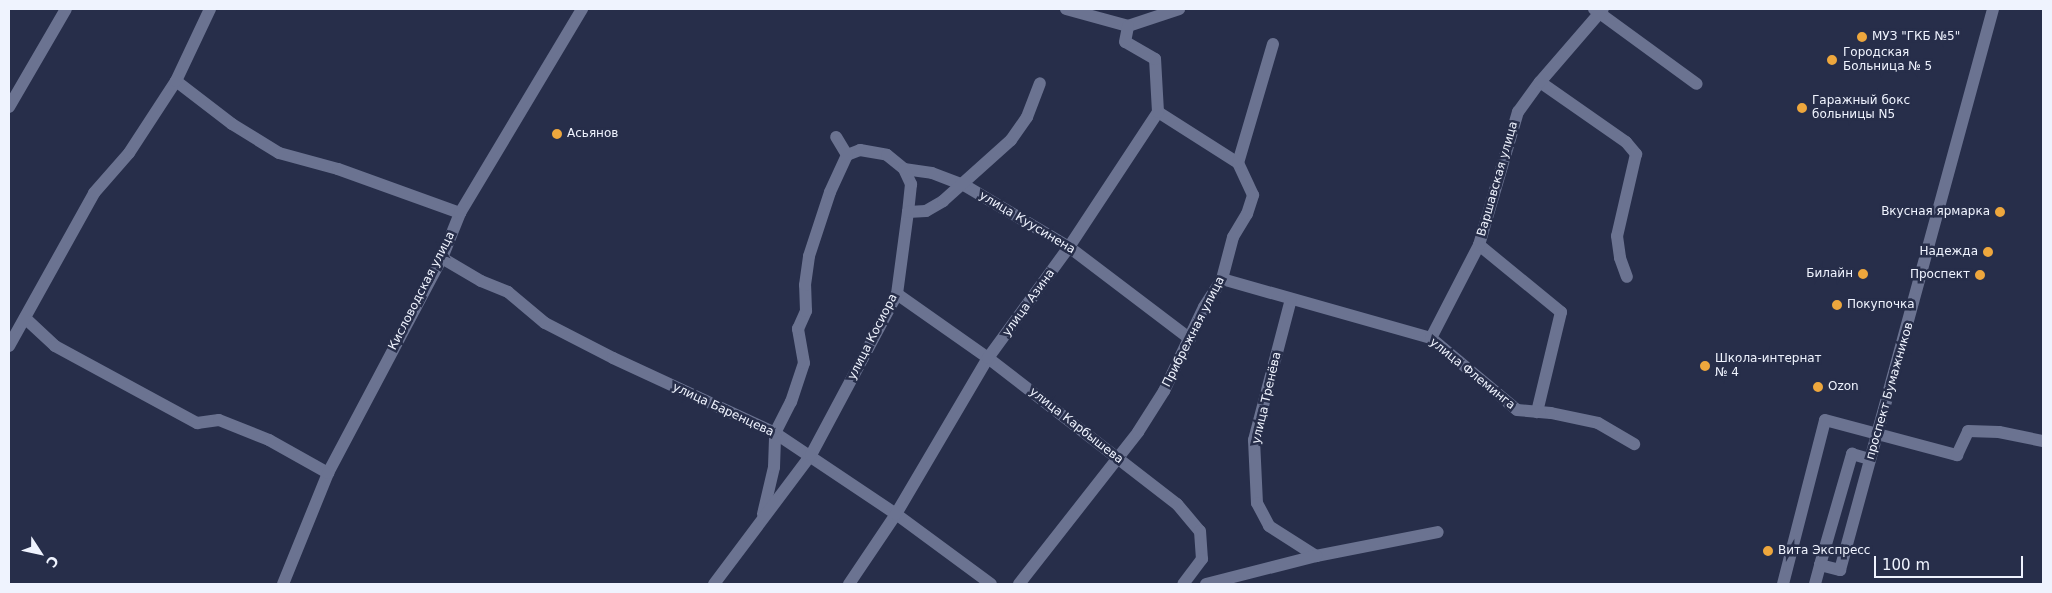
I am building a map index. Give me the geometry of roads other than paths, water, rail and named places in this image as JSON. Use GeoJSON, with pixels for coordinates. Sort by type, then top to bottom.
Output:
{"type":"FeatureCollection","features":[{"type":"Feature","properties":{"kind":"street"},"geometry":{"type":"LineString","coordinates":[[9,107],[66,9]]}},
{"type":"Feature","properties":{"kind":"street"},"geometry":{"type":"LineString","coordinates":[[9,346],[94,193],[129,153],[176,81],[210,9]]}},
{"type":"Feature","properties":{"kind":"street","name":"Кисловодская улица"},"geometry":{"type":"LineString","coordinates":[[283,584],[328,473],[442,258],[460,213],[582,9]]}},
{"type":"Feature","properties":{"kind":"street"},"geometry":{"type":"LineString","coordinates":[[1066,9],[1128,26],[1179,9]]}},
{"type":"Feature","properties":{"kind":"street","name":"проспект Бумажников"},"geometry":{"type":"LineString","coordinates":[[1820,565],[1840,570],[1993,9]]}},
{"type":"Feature","properties":{"kind":"street"},"geometry":{"type":"LineString","coordinates":[[1599,10],[1697,84]]}},
{"type":"Feature","properties":{"kind":"street","name":"Варшавская улица"},"geometry":{"type":"LineString","coordinates":[[1431,338],[1479,245],[1518,112],[1599,10]]}},
{"type":"Feature","properties":{"kind":"street"},"geometry":{"type":"LineString","coordinates":[[1128,26],[1125,42],[1155,59],[1158,112],[1238,163],[1273,44]]}},
{"type":"Feature","properties":{"kind":"street"},"geometry":{"type":"LineString","coordinates":[[176,81],[232,124],[279,153],[338,169],[460,213]]}},
{"type":"Feature","properties":{"kind":"street"},"geometry":{"type":"LineString","coordinates":[[1540,82],[1626,142],[1636,154],[1618,236],[1620,258],[1627,277]]}},
{"type":"Feature","properties":{"kind":"street"},"geometry":{"type":"LineString","coordinates":[[908,212],[926,211],[964,185],[1011,140],[1027,117],[1040,83]]}},
{"type":"Feature","properties":{"kind":"street","name":"улица Азина"},"geometry":{"type":"LineString","coordinates":[[848,584],[896,514],[988,358],[1069,247],[1158,112]]}},
{"type":"Feature","properties":{"kind":"street"},"geometry":{"type":"LineString","coordinates":[[759,523],[774,467],[775,433],[791,402],[804,363],[798,329],[806,311],[805,285],[809,256],[830,192],[847,154],[836,137]]}},
{"type":"Feature","properties":{"kind":"street","name":"улица Куусинена"},"geometry":{"type":"LineString","coordinates":[[847,154],[860,150],[887,155],[904,169],[932,173],[964,185],[1069,247],[1190,340]]}},
{"type":"Feature","properties":{"kind":"street","name":"Прибрежная улица"},"geometry":{"type":"LineString","coordinates":[[1018,584],[1116,457],[1138,432],[1164,391],[1222,280],[1233,237],[1247,214],[1253,195],[1238,163]]}},
{"type":"Feature","properties":{"kind":"street","name":"улица Косиора"},"geometry":{"type":"LineString","coordinates":[[714,584],[811,455],[897,294],[911,184],[904,169]]}},
{"type":"Feature","properties":{"kind":"street"},"geometry":{"type":"LineString","coordinates":[[1479,245],[1561,312],[1537,412]]}},
{"type":"Feature","properties":{"kind":"street","name":"улица Баренцева"},"geometry":{"type":"LineString","coordinates":[[442,258],[482,282],[508,292],[545,323],[613,358],[775,433],[786,443],[811,455],[896,514],[991,584]]}},
{"type":"Feature","properties":{"kind":"street","name":"улица Флеминга"},"geometry":{"type":"LineString","coordinates":[[1222,280],[1431,338],[1517,410],[1598,423],[1634,444]]}},
{"type":"Feature","properties":{"kind":"street","name":"улица Карбышева"},"geometry":{"type":"LineString","coordinates":[[897,294],[988,358],[1177,504],[1200,531],[1202,559],[1183,584]]}},
{"type":"Feature","properties":{"kind":"street","name":"улица Тренёва"},"geometry":{"type":"LineString","coordinates":[[1291,299],[1254,440],[1257,503],[1268,526],[1316,556]]}},
{"type":"Feature","properties":{"kind":"street"},"geometry":{"type":"LineString","coordinates":[[25,318],[55,346],[197,423],[219,420],[269,440],[328,473]]}},
{"type":"Feature","properties":{"kind":"street"},"geometry":{"type":"LineString","coordinates":[[1783,584],[1825,420],[1956,455],[1968,431],[1999,432],[2043,441]]}},
{"type":"Feature","properties":{"kind":"street"},"geometry":{"type":"LineString","coordinates":[[1815,584],[1852,454],[1870,459]]}},
{"type":"Feature","properties":{"kind":"street"},"geometry":{"type":"LineString","coordinates":[[1206,584],[1316,556],[1438,532]]}},
{"type":"Feature","properties":{"kind":"place","name":"МУЗ \"ГКБ №5\""},"geometry":{"type":"Point","coordinates":[1862,37]}},
{"type":"Feature","properties":{"kind":"place","name":"Городская Больница № 5"},"geometry":{"type":"Point","coordinates":[1832,60]}},
{"type":"Feature","properties":{"kind":"place","name":"Гаражный бокс больницы N5"},"geometry":{"type":"Point","coordinates":[1802,108]}},
{"type":"Feature","properties":{"kind":"place","name":"Асьянов"},"geometry":{"type":"Point","coordinates":[557,134]}},
{"type":"Feature","properties":{"kind":"place","name":"Вкусная ярмарка"},"geometry":{"type":"Point","coordinates":[2000,212]}},
{"type":"Feature","properties":{"kind":"place","name":"Надежда"},"geometry":{"type":"Point","coordinates":[1988,252]}},
{"type":"Feature","properties":{"kind":"place","name":"Билайн"},"geometry":{"type":"Point","coordinates":[1863,274]}},
{"type":"Feature","properties":{"kind":"place","name":"Проспект"},"geometry":{"type":"Point","coordinates":[1980,275]}},
{"type":"Feature","properties":{"kind":"place","name":"Покупочка"},"geometry":{"type":"Point","coordinates":[1837,305]}},
{"type":"Feature","properties":{"kind":"place","name":"Школа-интернат № 4"},"geometry":{"type":"Point","coordinates":[1705,366]}},
{"type":"Feature","properties":{"kind":"place","name":"Ozon"},"geometry":{"type":"Point","coordinates":[1818,387]}},
{"type":"Feature","properties":{"kind":"place","name":"Вита Экспресс"},"geometry":{"type":"Point","coordinates":[1768,551]}}]}
